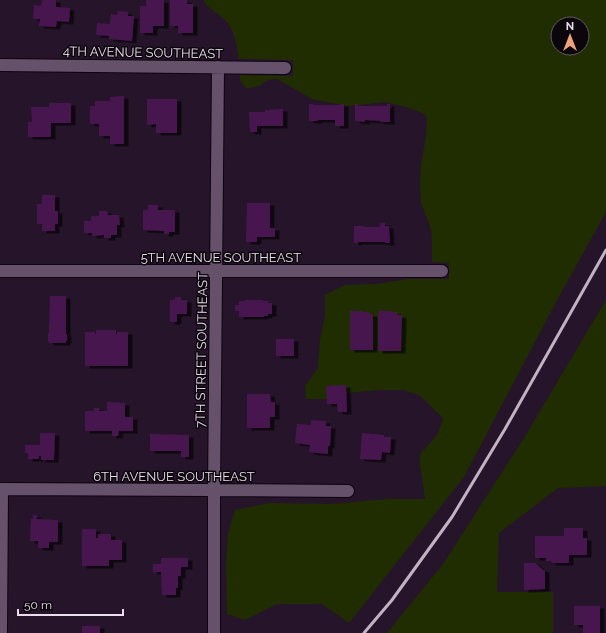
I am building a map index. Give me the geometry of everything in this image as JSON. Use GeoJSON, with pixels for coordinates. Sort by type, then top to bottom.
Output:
{"type":"FeatureCollection","features":[{"type":"Feature","properties":{"kind":"street","name":"4TH AVENUE SOUTHEAST"},"geometry":{"type":"LineString","coordinates":[[0,65],[286,68]]}},
{"type":"Feature","properties":{"kind":"street","name":"7TH STREET SOUTHEAST"},"geometry":{"type":"LineString","coordinates":[[214,633],[218,67]]}},
{"type":"Feature","properties":{"kind":"street","name":"5TH AVENUE SOUTHEAST"},"geometry":{"type":"LineString","coordinates":[[0,271],[442,271]]}},
{"type":"Feature","properties":{"kind":"street","name":"6TH AVENUE SOUTHEAST"},"geometry":{"type":"LineString","coordinates":[[1,489],[348,491]]}},
{"type":"Feature","properties":{"kind":"street"},"geometry":{"type":"LineString","coordinates":[[1,489],[1,633]]}},
{"type":"Feature","properties":{"kind":"green space"},"geometry":{"type":"Polygon","coordinates":[[[203,0],[606,0],[606,212],[555,304],[464,477],[349,623],[322,604],[277,604],[245,620],[227,614],[226,563],[228,534],[235,510],[269,503],[332,504],[387,499],[425,499],[420,454],[438,434],[443,418],[419,395],[404,390],[378,390],[347,393],[326,399],[306,399],[305,386],[318,368],[320,339],[325,316],[325,295],[345,285],[377,284],[407,279],[449,279],[449,263],[432,262],[431,229],[421,203],[421,164],[426,136],[427,118],[423,113],[384,102],[349,106],[312,99],[277,79],[268,80],[259,86],[247,89],[240,80],[240,75],[293,76],[293,60],[239,59],[235,38],[229,24],[203,0]]]}},
{"type":"Feature","properties":{"kind":"green space"},"geometry":{"type":"Polygon","coordinates":[[[606,300],[606,486],[558,488],[499,533],[497,592],[553,592],[553,633],[387,633],[443,564],[524,438],[606,300]]]}},
{"type":"Feature","properties":{"kind":"building"},"geometry":{"type":"Polygon","coordinates":[[[42,0],[56,0],[56,7],[70,8],[69,22],[57,21],[56,27],[39,26],[40,19],[33,19],[34,5],[41,6],[42,0]]]}},
{"type":"Feature","properties":{"kind":"building"},"geometry":{"type":"Polygon","coordinates":[[[146,0],[164,0],[164,26],[153,26],[153,33],[140,33],[140,6],[146,6],[146,0]]]}},
{"type":"Feature","properties":{"kind":"building"},"geometry":{"type":"Polygon","coordinates":[[[170,0],[187,0],[187,4],[193,4],[193,33],[178,33],[178,26],[170,26],[170,0]]]}},
{"type":"Feature","properties":{"kind":"building"},"geometry":{"type":"Polygon","coordinates":[[[118,11],[128,12],[128,16],[134,16],[132,41],[109,39],[109,36],[96,35],[97,23],[110,24],[111,14],[117,15],[118,11]]]}},
{"type":"Feature","properties":{"kind":"building"},"geometry":{"type":"Polygon","coordinates":[[[124,96],[124,144],[110,144],[110,136],[99,136],[99,124],[90,124],[90,106],[95,106],[95,101],[110,101],[110,97],[124,96]]]}},
{"type":"Feature","properties":{"kind":"building"},"geometry":{"type":"Polygon","coordinates":[[[147,99],[177,99],[177,133],[156,133],[156,124],[147,125],[147,99]]]}},
{"type":"Feature","properties":{"kind":"building"},"geometry":{"type":"Polygon","coordinates":[[[49,103],[71,103],[71,123],[51,123],[51,137],[28,137],[28,122],[32,122],[31,107],[49,107],[49,103]]]}},
{"type":"Feature","properties":{"kind":"building"},"geometry":{"type":"Polygon","coordinates":[[[309,104],[344,104],[344,126],[335,126],[335,120],[309,121],[309,104]]]}},
{"type":"Feature","properties":{"kind":"building"},"geometry":{"type":"Polygon","coordinates":[[[355,104],[358,104],[358,106],[387,106],[387,104],[390,104],[390,122],[365,120],[365,122],[355,121],[355,104]]]}},
{"type":"Feature","properties":{"kind":"building"},"geometry":{"type":"Polygon","coordinates":[[[283,109],[283,126],[257,126],[257,132],[250,132],[249,112],[265,112],[265,110],[283,109]]]}},
{"type":"Feature","properties":{"kind":"building"},"geometry":{"type":"Polygon","coordinates":[[[42,195],[55,195],[55,211],[58,211],[58,224],[55,224],[55,231],[42,231],[42,224],[37,224],[37,204],[42,204],[42,195]]]}},
{"type":"Feature","properties":{"kind":"building"},"geometry":{"type":"Polygon","coordinates":[[[247,203],[270,203],[270,228],[275,228],[275,237],[257,237],[257,242],[246,242],[247,203]]]}},
{"type":"Feature","properties":{"kind":"building"},"geometry":{"type":"Polygon","coordinates":[[[148,205],[158,205],[158,210],[175,210],[175,232],[164,234],[164,231],[143,230],[143,210],[148,210],[148,205]]]}},
{"type":"Feature","properties":{"kind":"building"},"geometry":{"type":"Polygon","coordinates":[[[99,211],[107,211],[108,215],[119,215],[120,225],[117,225],[117,235],[111,235],[111,238],[104,238],[104,235],[92,236],[92,233],[84,233],[84,221],[91,221],[91,216],[99,216],[99,211]]]}},
{"type":"Feature","properties":{"kind":"building"},"geometry":{"type":"Polygon","coordinates":[[[380,223],[385,223],[385,226],[389,226],[390,243],[354,243],[354,226],[380,227],[380,223]]]}},
{"type":"Feature","properties":{"kind":"building"},"geometry":{"type":"Polygon","coordinates":[[[50,296],[66,296],[66,343],[49,343],[48,341],[50,296]]]}},
{"type":"Feature","properties":{"kind":"building"},"geometry":{"type":"Polygon","coordinates":[[[175,297],[181,297],[181,300],[187,300],[187,314],[177,314],[177,322],[170,322],[170,300],[175,300],[175,297]]]}},
{"type":"Feature","properties":{"kind":"building"},"geometry":{"type":"Polygon","coordinates":[[[263,300],[268,301],[268,303],[272,303],[272,314],[268,314],[268,316],[264,317],[239,317],[239,311],[235,311],[235,305],[239,305],[239,301],[263,300]]]}},
{"type":"Feature","properties":{"kind":"building"},"geometry":{"type":"Polygon","coordinates":[[[350,311],[362,311],[373,314],[373,350],[350,350],[350,311]]]}},
{"type":"Feature","properties":{"kind":"building"},"geometry":{"type":"Polygon","coordinates":[[[378,311],[397,312],[397,315],[402,315],[401,351],[378,351],[378,311]]]}},
{"type":"Feature","properties":{"kind":"building"},"geometry":{"type":"Polygon","coordinates":[[[96,330],[116,330],[116,334],[117,332],[128,332],[128,366],[85,366],[85,332],[95,332],[96,334],[96,330]]]}},
{"type":"Feature","properties":{"kind":"building"},"geometry":{"type":"Polygon","coordinates":[[[276,339],[294,339],[294,356],[276,356],[276,339]]]}},
{"type":"Feature","properties":{"kind":"building"},"geometry":{"type":"Polygon","coordinates":[[[346,385],[347,412],[338,412],[337,404],[327,404],[326,386],[346,385]]]}},
{"type":"Feature","properties":{"kind":"building"},"geometry":{"type":"Polygon","coordinates":[[[247,394],[270,394],[271,402],[275,402],[275,417],[270,417],[270,428],[247,428],[247,394]]]}},
{"type":"Feature","properties":{"kind":"building"},"geometry":{"type":"Polygon","coordinates":[[[107,402],[125,403],[125,417],[133,417],[133,431],[119,431],[118,436],[112,436],[112,431],[85,431],[85,411],[94,411],[94,408],[99,408],[99,411],[107,411],[107,402]]]}},
{"type":"Feature","properties":{"kind":"building"},"geometry":{"type":"Polygon","coordinates":[[[311,420],[326,421],[326,426],[331,426],[328,454],[309,452],[310,445],[295,443],[297,424],[311,425],[311,420]]]}},
{"type":"Feature","properties":{"kind":"building"},"geometry":{"type":"Polygon","coordinates":[[[40,433],[55,433],[54,460],[41,460],[41,456],[39,456],[39,459],[28,459],[28,453],[25,453],[25,445],[40,445],[40,433]]]}},
{"type":"Feature","properties":{"kind":"building"},"geometry":{"type":"Polygon","coordinates":[[[362,433],[391,437],[390,453],[382,452],[381,460],[360,459],[362,433]]]}},
{"type":"Feature","properties":{"kind":"building"},"geometry":{"type":"Polygon","coordinates":[[[150,434],[189,435],[189,457],[181,457],[181,451],[150,451],[150,434]]]}},
{"type":"Feature","properties":{"kind":"building"},"geometry":{"type":"Polygon","coordinates":[[[33,515],[37,515],[36,519],[58,520],[58,542],[49,542],[49,548],[38,548],[38,541],[30,541],[31,519],[33,519],[33,515]]]}},
{"type":"Feature","properties":{"kind":"building"},"geometry":{"type":"Polygon","coordinates":[[[564,528],[583,528],[583,538],[587,538],[587,555],[569,555],[569,563],[551,563],[551,561],[546,561],[546,558],[535,558],[535,536],[564,536],[564,528]]]}},
{"type":"Feature","properties":{"kind":"building"},"geometry":{"type":"Polygon","coordinates":[[[82,529],[96,529],[96,538],[98,538],[98,534],[111,534],[111,540],[122,540],[122,560],[109,560],[109,566],[82,566],[82,529]]]}},
{"type":"Feature","properties":{"kind":"building"},"geometry":{"type":"Polygon","coordinates":[[[161,558],[188,558],[188,567],[181,567],[181,576],[178,576],[178,588],[176,588],[176,595],[162,595],[161,572],[153,572],[153,564],[161,564],[161,558]]]}},
{"type":"Feature","properties":{"kind":"building"},"geometry":{"type":"Polygon","coordinates":[[[524,563],[535,563],[545,570],[545,589],[524,590],[524,563]]]}},
{"type":"Feature","properties":{"kind":"building"},"geometry":{"type":"Polygon","coordinates":[[[574,606],[600,606],[600,633],[583,633],[583,625],[574,625],[574,606]]]}},
{"type":"Feature","properties":{"kind":"building"},"geometry":{"type":"Polygon","coordinates":[[[82,626],[100,626],[100,633],[82,633],[82,626]]]}},
{"type":"Feature","properties":{"kind":"railway"},"geometry":{"type":"LineString","coordinates":[[364,633],[392,600],[452,517],[505,429],[606,250]]}}]}
